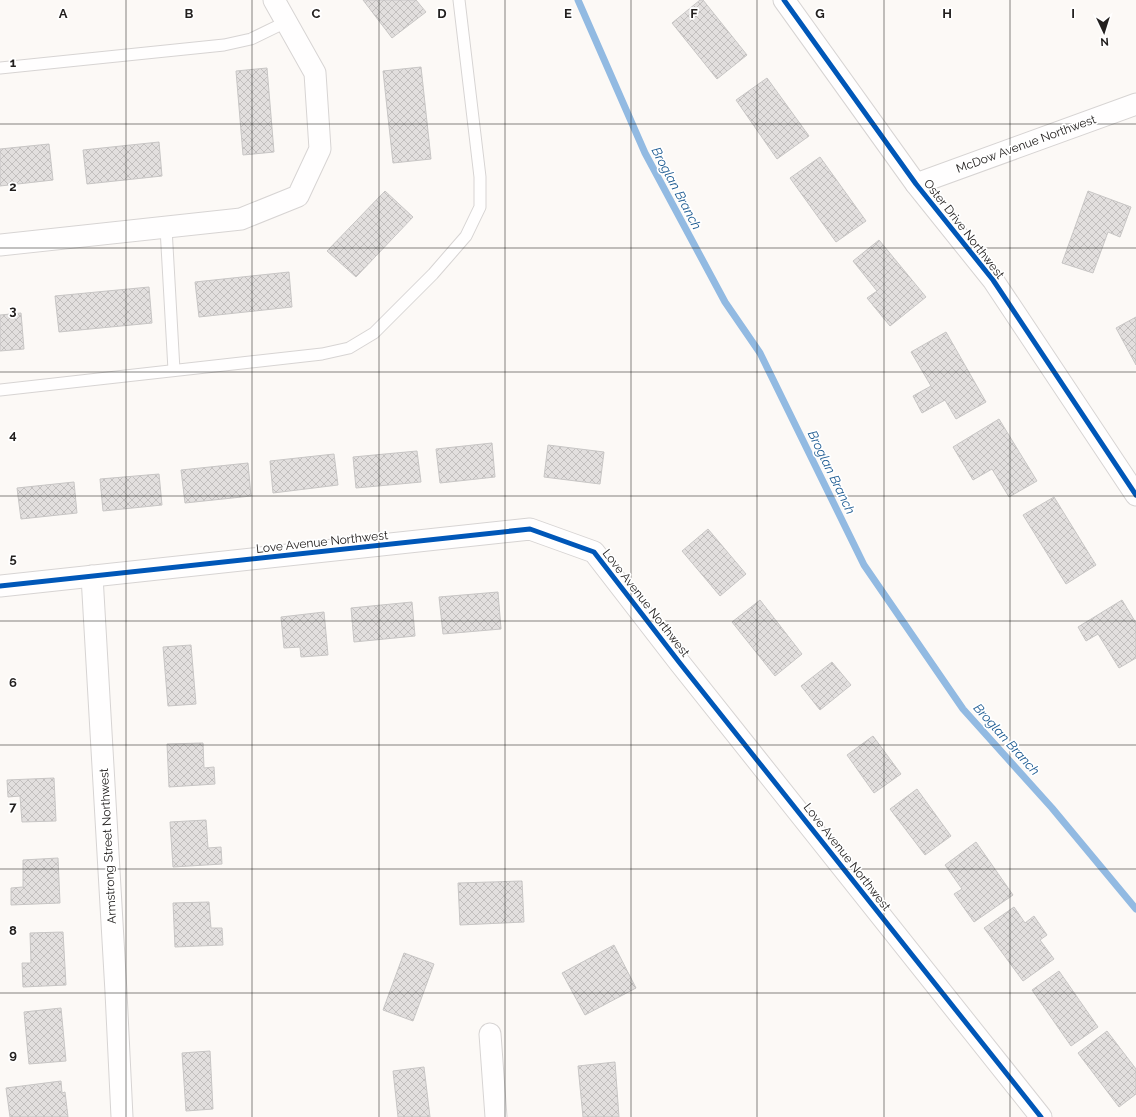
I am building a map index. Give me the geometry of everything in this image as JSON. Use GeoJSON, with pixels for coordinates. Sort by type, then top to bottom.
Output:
{"type":"FeatureCollection","features":[{"type":"Feature","properties":{"kind":"street"},"geometry":{"type":"LineString","coordinates":[[0,245],[241,219],[298,196],[320,149],[315,73],[274,0]]}},
{"type":"Feature","properties":{"kind":"street","name":"Oster Drive Northwest"},"geometry":{"type":"LineString","coordinates":[[784,0],[916,184],[993,280],[1136,495]]}},
{"type":"Feature","properties":{"kind":"street","name":"McDow Avenue Northwest"},"geometry":{"type":"LineString","coordinates":[[916,184],[1136,104]]}},
{"type":"Feature","properties":{"kind":"street","name":"Love Avenue Northwest"},"geometry":{"type":"LineString","coordinates":[[0,586],[530,529],[594,552],[684,668],[1041,1117]]}},
{"type":"Feature","properties":{"kind":"street","name":"Armstrong Street Northwest"},"geometry":{"type":"LineString","coordinates":[[92,576],[122,1117]]}},
{"type":"Feature","properties":{"kind":"street"},"geometry":{"type":"LineString","coordinates":[[490,1034],[496,1117]]}},
{"type":"Feature","properties":{"kind":"lane"},"geometry":{"type":"LineString","coordinates":[[0,390],[322,354],[349,348],[374,333],[433,274],[466,236],[480,207],[480,177],[459,0]]}},
{"type":"Feature","properties":{"kind":"lane"},"geometry":{"type":"LineString","coordinates":[[0,68],[224,45],[251,39],[286,22]]}},
{"type":"Feature","properties":{"kind":"lane"},"geometry":{"type":"LineString","coordinates":[[166,228],[174,370]]}},
{"type":"Feature","properties":{"kind":"building"},"geometry":{"type":"Polygon","coordinates":[[[363,0],[416,0],[426,12],[392,38],[363,0]]]}},
{"type":"Feature","properties":{"kind":"building"},"geometry":{"type":"Polygon","coordinates":[[[700,0],[703,0],[747,55],[717,79],[672,23],[700,0]]]}},
{"type":"Feature","properties":{"kind":"building"},"geometry":{"type":"Polygon","coordinates":[[[421,67],[431,159],[393,163],[383,71],[421,67]]]}},
{"type":"Feature","properties":{"kind":"building"},"geometry":{"type":"Polygon","coordinates":[[[267,68],[274,152],[243,155],[236,71],[267,68]]]}},
{"type":"Feature","properties":{"kind":"building"},"geometry":{"type":"Polygon","coordinates":[[[767,78],[809,136],[777,159],[736,100],[767,78]]]}},
{"type":"Feature","properties":{"kind":"building"},"geometry":{"type":"Polygon","coordinates":[[[159,142],[162,176],[87,184],[83,150],[159,142]]]}},
{"type":"Feature","properties":{"kind":"building"},"geometry":{"type":"Polygon","coordinates":[[[49,144],[53,180],[0,186],[0,149],[49,144]]]}},
{"type":"Feature","properties":{"kind":"building"},"geometry":{"type":"Polygon","coordinates":[[[820,157],[866,221],[836,242],[790,178],[820,157]]]}},
{"type":"Feature","properties":{"kind":"building"},"geometry":{"type":"Polygon","coordinates":[[[385,191],[413,217],[356,277],[327,251],[385,191]]]}},
{"type":"Feature","properties":{"kind":"building"},"geometry":{"type":"Polygon","coordinates":[[[1088,191],[1131,207],[1120,237],[1108,232],[1093,273],[1062,263],[1088,191]]]}},
{"type":"Feature","properties":{"kind":"building"},"geometry":{"type":"Polygon","coordinates":[[[879,240],[926,297],[890,326],[867,298],[877,291],[853,261],[879,240]]]}},
{"type":"Feature","properties":{"kind":"building"},"geometry":{"type":"Polygon","coordinates":[[[289,272],[292,307],[199,317],[195,282],[289,272]]]}},
{"type":"Feature","properties":{"kind":"building"},"geometry":{"type":"Polygon","coordinates":[[[149,287],[152,323],[59,332],[55,296],[149,287]]]}},
{"type":"Feature","properties":{"kind":"building"},"geometry":{"type":"Polygon","coordinates":[[[21,313],[24,349],[0,351],[0,315],[21,313]]]}},
{"type":"Feature","properties":{"kind":"building"},"geometry":{"type":"Polygon","coordinates":[[[1136,317],[1136,365],[1116,328],[1136,317]]]}},
{"type":"Feature","properties":{"kind":"building"},"geometry":{"type":"Polygon","coordinates":[[[946,332],[986,402],[956,419],[945,400],[922,413],[913,396],[931,386],[911,352],[946,332]]]}},
{"type":"Feature","properties":{"kind":"building"},"geometry":{"type":"Polygon","coordinates":[[[999,419],[1037,481],[1009,497],[992,469],[973,480],[953,447],[999,419]]]}},
{"type":"Feature","properties":{"kind":"building"},"geometry":{"type":"Polygon","coordinates":[[[492,443],[495,477],[440,483],[436,449],[492,443]]]}},
{"type":"Feature","properties":{"kind":"building"},"geometry":{"type":"Polygon","coordinates":[[[548,445],[604,452],[600,484],[544,477],[548,445]]]}},
{"type":"Feature","properties":{"kind":"building"},"geometry":{"type":"Polygon","coordinates":[[[417,451],[421,482],[356,488],[353,457],[417,451]]]}},
{"type":"Feature","properties":{"kind":"building"},"geometry":{"type":"Polygon","coordinates":[[[334,454],[338,485],[273,493],[270,461],[334,454]]]}},
{"type":"Feature","properties":{"kind":"building"},"geometry":{"type":"Polygon","coordinates":[[[248,463],[251,496],[185,503],[181,470],[248,463]]]}},
{"type":"Feature","properties":{"kind":"building"},"geometry":{"type":"Polygon","coordinates":[[[159,474],[162,505],[103,511],[100,479],[159,474]]]}},
{"type":"Feature","properties":{"kind":"building"},"geometry":{"type":"Polygon","coordinates":[[[74,482],[77,513],[21,519],[17,488],[74,482]]]}},
{"type":"Feature","properties":{"kind":"building"},"geometry":{"type":"Polygon","coordinates":[[[1054,497],[1096,565],[1066,584],[1023,515],[1054,497]]]}},
{"type":"Feature","properties":{"kind":"building"},"geometry":{"type":"Polygon","coordinates":[[[708,529],[746,574],[720,596],[682,551],[708,529]]]}},
{"type":"Feature","properties":{"kind":"building"},"geometry":{"type":"Polygon","coordinates":[[[498,592],[501,629],[443,634],[439,597],[498,592]]]}},
{"type":"Feature","properties":{"kind":"building"},"geometry":{"type":"Polygon","coordinates":[[[760,600],[802,654],[775,676],[732,622],[760,600]]]}},
{"type":"Feature","properties":{"kind":"building"},"geometry":{"type":"Polygon","coordinates":[[[1122,600],[1136,623],[1136,658],[1119,668],[1098,634],[1086,641],[1078,627],[1122,600]]]}},
{"type":"Feature","properties":{"kind":"building"},"geometry":{"type":"Polygon","coordinates":[[[412,602],[415,636],[354,642],[351,608],[412,602]]]}},
{"type":"Feature","properties":{"kind":"building"},"geometry":{"type":"Polygon","coordinates":[[[324,612],[328,655],[301,657],[300,647],[284,648],[281,617],[324,612]]]}},
{"type":"Feature","properties":{"kind":"building"},"geometry":{"type":"Polygon","coordinates":[[[191,645],[196,704],[168,706],[163,647],[191,645]]]}},
{"type":"Feature","properties":{"kind":"building"},"geometry":{"type":"Polygon","coordinates":[[[832,662],[851,685],[820,710],[801,686],[832,662]]]}},
{"type":"Feature","properties":{"kind":"building"},"geometry":{"type":"Polygon","coordinates":[[[873,736],[901,774],[874,793],[847,755],[873,736]]]}},
{"type":"Feature","properties":{"kind":"building"},"geometry":{"type":"Polygon","coordinates":[[[203,743],[204,768],[214,767],[215,784],[169,787],[167,744],[203,743]]]}},
{"type":"Feature","properties":{"kind":"building"},"geometry":{"type":"Polygon","coordinates":[[[54,778],[56,821],[22,822],[20,796],[8,797],[7,780],[54,778]]]}},
{"type":"Feature","properties":{"kind":"building"},"geometry":{"type":"Polygon","coordinates":[[[917,789],[951,836],[925,855],[890,809],[917,789]]]}},
{"type":"Feature","properties":{"kind":"building"},"geometry":{"type":"Polygon","coordinates":[[[206,820],[208,848],[221,847],[222,864],[173,867],[170,822],[206,820]]]}},
{"type":"Feature","properties":{"kind":"building"},"geometry":{"type":"Polygon","coordinates":[[[976,842],[1013,895],[974,922],[954,894],[962,889],[945,865],[976,842]]]}},
{"type":"Feature","properties":{"kind":"building"},"geometry":{"type":"Polygon","coordinates":[[[58,858],[60,903],[11,905],[11,888],[23,887],[23,860],[58,858]]]}},
{"type":"Feature","properties":{"kind":"building"},"geometry":{"type":"Polygon","coordinates":[[[522,881],[524,922],[460,925],[458,883],[522,881]]]}},
{"type":"Feature","properties":{"kind":"building"},"geometry":{"type":"Polygon","coordinates":[[[209,902],[211,928],[222,928],[223,945],[175,947],[173,903],[209,902]]]}},
{"type":"Feature","properties":{"kind":"building"},"geometry":{"type":"Polygon","coordinates":[[[1014,907],[1025,923],[1034,916],[1047,935],[1040,940],[1054,959],[1023,981],[984,928],[1014,907]]]}},
{"type":"Feature","properties":{"kind":"building"},"geometry":{"type":"Polygon","coordinates":[[[63,932],[66,985],[23,987],[22,963],[31,963],[30,933],[63,932]]]}},
{"type":"Feature","properties":{"kind":"building"},"geometry":{"type":"Polygon","coordinates":[[[614,945],[636,988],[585,1015],[562,973],[614,945]]]}},
{"type":"Feature","properties":{"kind":"building"},"geometry":{"type":"Polygon","coordinates":[[[404,953],[434,964],[413,1021],[383,1010],[404,953]]]}},
{"type":"Feature","properties":{"kind":"building"},"geometry":{"type":"Polygon","coordinates":[[[1059,971],[1098,1027],[1071,1046],[1032,990],[1059,971]]]}},
{"type":"Feature","properties":{"kind":"building"},"geometry":{"type":"Polygon","coordinates":[[[61,1008],[66,1061],[29,1064],[24,1012],[61,1008]]]}},
{"type":"Feature","properties":{"kind":"building"},"geometry":{"type":"Polygon","coordinates":[[[1107,1031],[1136,1069],[1136,1094],[1119,1107],[1078,1053],[1107,1031]]]}},
{"type":"Feature","properties":{"kind":"building"},"geometry":{"type":"Polygon","coordinates":[[[210,1051],[213,1109],[186,1111],[182,1053],[210,1051]]]}},
{"type":"Feature","properties":{"kind":"building"},"geometry":{"type":"Polygon","coordinates":[[[615,1062],[619,1117],[583,1117],[578,1066],[615,1062]]]}},
{"type":"Feature","properties":{"kind":"building"},"geometry":{"type":"Polygon","coordinates":[[[424,1067],[430,1117],[398,1117],[393,1071],[424,1067]]]}},
{"type":"Feature","properties":{"kind":"building"},"geometry":{"type":"Polygon","coordinates":[[[61,1081],[62,1093],[65,1092],[68,1117],[10,1117],[6,1088],[61,1081]]]}},
{"type":"Feature","properties":{"kind":"waterway","name":"Broglan Branch"},"geometry":{"type":"LineString","coordinates":[[578,0],[645,153],[725,302],[760,353],[864,565],[963,709],[1052,808],[1136,909]]}},
{"type":"Feature","properties":{"kind":"cycle path"},"geometry":{"type":"LineString","coordinates":[[784,0],[916,184],[993,280],[1136,495]]}},
{"type":"Feature","properties":{"kind":"cycle path"},"geometry":{"type":"LineString","coordinates":[[0,586],[530,529],[594,552],[679,662],[1041,1117]]}}]}
